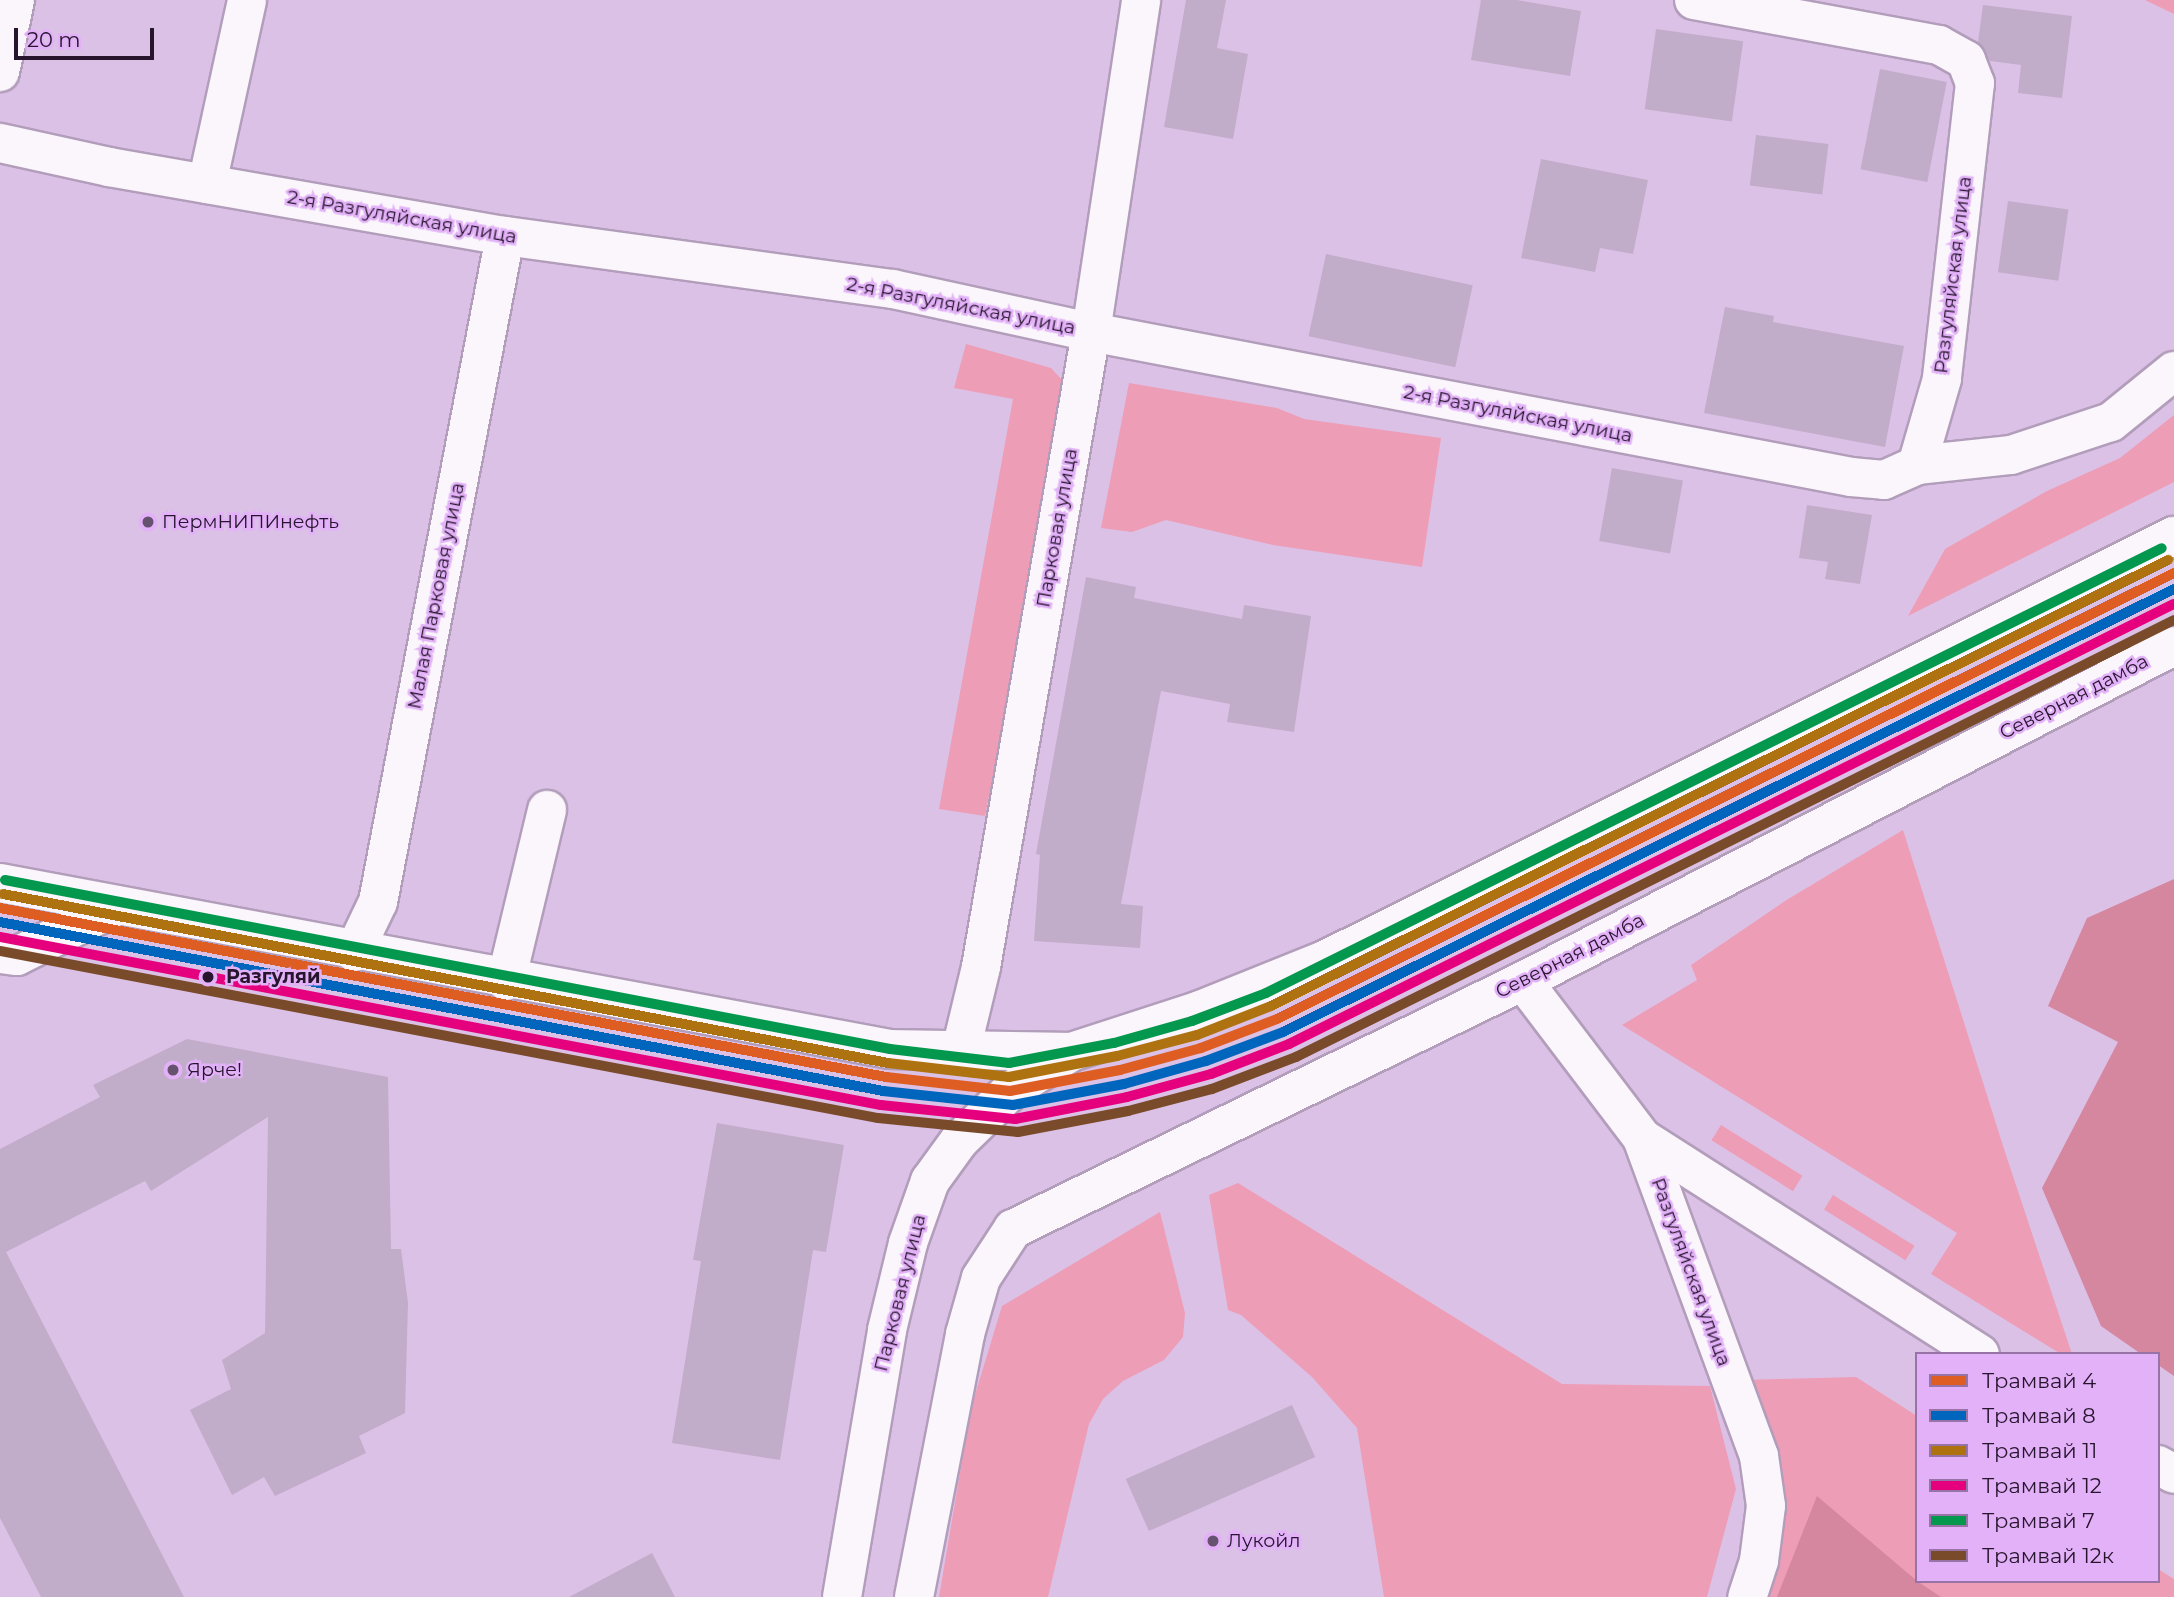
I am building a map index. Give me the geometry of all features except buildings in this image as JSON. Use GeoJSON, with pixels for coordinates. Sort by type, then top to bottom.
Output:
{"type":"FeatureCollection","features":[{"type":"Feature","properties":{"kind":"street"},"geometry":{"type":"LineString","coordinates":[[0,72],[15,0]]}},
{"type":"Feature","properties":{"kind":"street"},"geometry":{"type":"LineString","coordinates":[[207,184],[247,0]]}},
{"type":"Feature","properties":{"kind":"street","name":"Парковая улица"},"geometry":{"type":"LineString","coordinates":[[960,1054],[984,954],[1091,332],[1141,0]]}},
{"type":"Feature","properties":{"kind":"street","name":"Разгуляйская улица"},"geometry":{"type":"LineString","coordinates":[[1694,0],[1939,45],[1966,60],[1975,83],[1942,379],[1917,465]]}},
{"type":"Feature","properties":{"kind":"street","name":"2-я Разгуляйская улица"},"geometry":{"type":"LineString","coordinates":[[0,143],[207,184],[505,236],[892,289],[1091,332],[1851,477],[1884,480],[1917,465],[2011,454],[2112,422],[2174,371]]}},
{"type":"Feature","properties":{"kind":"street","name":"Малая Парковая улица"},"geometry":{"type":"LineString","coordinates":[[354,952],[378,902],[505,236]]}},
{"type":"Feature","properties":{"kind":"street"},"geometry":{"type":"LineString","coordinates":[[0,883],[506,981],[890,1049],[960,1054],[1071,1052],[1200,1010],[1327,959],[2174,536]]}},
{"type":"Feature","properties":{"kind":"street","name":"Северная дамба"},"geometry":{"type":"LineString","coordinates":[[914,1597],[950,1392],[981,1278],[1013,1229],[1039,1213],[1176,1152],[1522,981],[2174,646]]}},
{"type":"Feature","properties":{"kind":"street"},"geometry":{"type":"LineString","coordinates":[[506,981],[547,810]]}},
{"type":"Feature","properties":{"kind":"street"},"geometry":{"type":"LineString","coordinates":[[6,963],[117,906]]}},
{"type":"Feature","properties":{"kind":"street","name":"Разгуляйская улица"},"geometry":{"type":"LineString","coordinates":[[1522,981],[1642,1138],[1759,1457],[1766,1506],[1759,1561],[1747,1597]]}},
{"type":"Feature","properties":{"kind":"street","name":"Парковая улица"},"geometry":{"type":"LineString","coordinates":[[842,1597],[887,1330],[908,1243],[930,1181],[959,1141],[1010,1091],[1071,1052]]}},
{"type":"Feature","properties":{"kind":"street"},"geometry":{"type":"LineString","coordinates":[[1642,1138],[1977,1352]]}},
{"type":"Feature","properties":{"kind":"shaded area"},"geometry":{"type":"Polygon","coordinates":[[[2145,0],[2174,0],[2174,14],[2145,0]]]}},
{"type":"Feature","properties":{"kind":"shaded area"},"geometry":{"type":"Polygon","coordinates":[[[966,344],[1051,368],[1065,383],[1066,412],[985,816],[939,809],[1013,399],[954,388],[966,344]]]}},
{"type":"Feature","properties":{"kind":"shaded area"},"geometry":{"type":"Polygon","coordinates":[[[1129,383],[1277,408],[1304,419],[1441,438],[1422,567],[1273,545],[1166,520],[1132,532],[1101,528],[1129,383]]]}},
{"type":"Feature","properties":{"kind":"shaded area"},"geometry":{"type":"Polygon","coordinates":[[[2174,415],[2174,482],[1908,616],[1945,549],[2047,491],[2120,458],[2174,415]]]}},
{"type":"Feature","properties":{"kind":"shaded area"},"geometry":{"type":"Polygon","coordinates":[[[1903,830],[2071,1352],[2058,1352],[1931,1274],[1957,1233],[1622,1025],[1697,980],[1691,965],[1785,901],[1903,830]]]}},
{"type":"Feature","properties":{"kind":"shaded area"},"geometry":{"type":"Polygon","coordinates":[[[2174,879],[2174,1376],[2160,1366],[2160,1352],[2138,1352],[2101,1326],[2042,1188],[2118,1042],[2048,1006],[2087,918],[2174,879]]]}},
{"type":"Feature","properties":{"kind":"shaded area"},"geometry":{"type":"Polygon","coordinates":[[[1721,1125],[1802,1176],[1793,1191],[1711,1140],[1721,1125]]]}},
{"type":"Feature","properties":{"kind":"shaded area"},"geometry":{"type":"Polygon","coordinates":[[[1238,1183],[1562,1384],[1710,1386],[1736,1489],[1707,1597],[1384,1597],[1357,1428],[1312,1377],[1241,1315],[1228,1310],[1209,1195],[1238,1183]]]}},
{"type":"Feature","properties":{"kind":"shaded area"},"geometry":{"type":"Polygon","coordinates":[[[1833,1195],[1914,1246],[1905,1260],[1824,1209],[1833,1195]]]}},
{"type":"Feature","properties":{"kind":"shaded area"},"geometry":{"type":"Polygon","coordinates":[[[1160,1212],[1185,1313],[1183,1337],[1164,1360],[1123,1381],[1103,1399],[1089,1424],[1048,1597],[939,1597],[971,1408],[1002,1306],[1160,1212]]]}},
{"type":"Feature","properties":{"kind":"shaded area"},"geometry":{"type":"Polygon","coordinates":[[[1856,1377],[1915,1415],[1915,1583],[2160,1583],[2160,1570],[2174,1579],[2174,1597],[1756,1597],[1742,1380],[1856,1377]]]}},
{"type":"Feature","properties":{"kind":"shaded area"},"geometry":{"type":"Polygon","coordinates":[[[1817,1496],[1915,1579],[1915,1583],[1920,1583],[1941,1597],[1777,1597],[1817,1496]]]}},
{"type":"Feature","properties":{"kind":"tram line","name":"7"},"geometry":{"type":"LineString","coordinates":[[5,880],[890,1049],[1009,1063],[1114,1043],[1192,1021],[1266,993],[2162,548]]}},
{"type":"Feature","properties":{"kind":"tram line","name":"11"},"geometry":{"type":"LineString","coordinates":[[3,894],[888,1063],[1009,1077],[1117,1056],[1197,1035],[1271,1006],[2168,560]]}},
{"type":"Feature","properties":{"kind":"tram line","name":"4"},"geometry":{"type":"LineString","coordinates":[[0,908],[886,1077],[1010,1091],[1120,1070],[1201,1048],[1277,1019],[2174,573]]}},
{"type":"Feature","properties":{"kind":"tram line","name":"8"},"geometry":{"type":"LineString","coordinates":[[0,922],[883,1091],[1013,1105],[1124,1084],[1206,1061],[1283,1032],[2174,589]]}},
{"type":"Feature","properties":{"kind":"tram line","name":"12"},"geometry":{"type":"LineString","coordinates":[[0,937],[881,1105],[1015,1119],[1127,1097],[1211,1074],[1289,1044],[2174,604]]}},
{"type":"Feature","properties":{"kind":"tram line","name":"12к"},"geometry":{"type":"LineString","coordinates":[[0,951],[878,1118],[1018,1132],[1128,1111],[1212,1089],[1296,1057],[2174,620]]}},
{"type":"Feature","properties":{"kind":"place","name":"ПермНИПИнефть"},"geometry":{"type":"Point","coordinates":[148,522]}},
{"type":"Feature","properties":{"kind":"place","name":"Разгуляй"},"geometry":{"type":"Point","coordinates":[208,977]}},
{"type":"Feature","properties":{"kind":"place","name":"Ярче!"},"geometry":{"type":"Point","coordinates":[173,1070]}},
{"type":"Feature","properties":{"kind":"place","name":"Лукойл"},"geometry":{"type":"Point","coordinates":[1213,1541]}}]}
